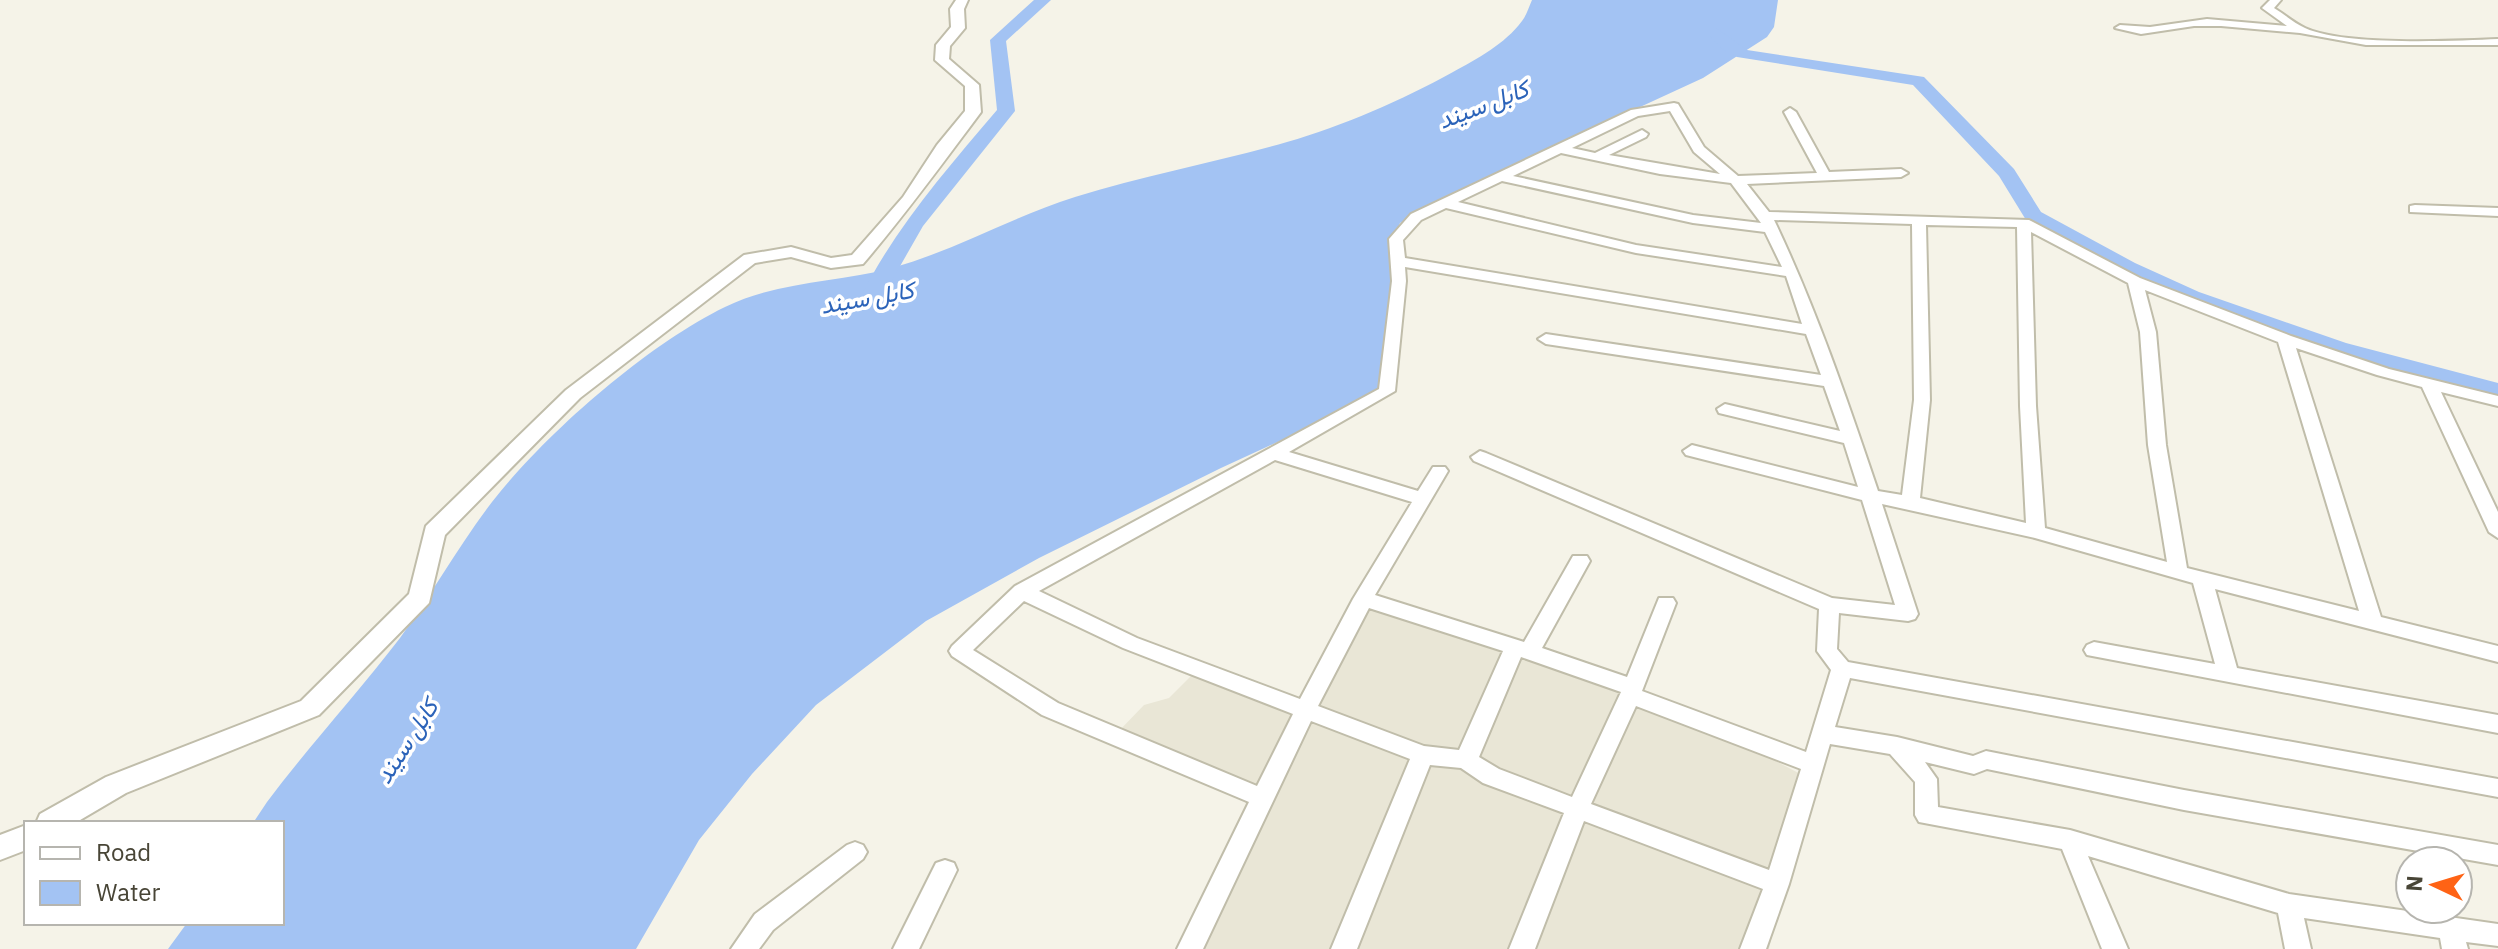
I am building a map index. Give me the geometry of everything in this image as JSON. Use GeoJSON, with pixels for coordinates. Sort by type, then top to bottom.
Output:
{"type":"FeatureCollection","features":[{"type":"Feature","properties":{"kind":"street"},"geometry":{"type":"LineString","coordinates":[[53,821],[116,785],[310,708],[420,597],[434,532],[573,394],[750,259],[791,252],[831,263],[857,260],[909,200],[943,148],[973,112],[972,85],[942,60],[943,45],[958,28],[957,9],[962,0]]}},
{"type":"Feature","properties":{"kind":"street"},"geometry":{"type":"LineString","coordinates":[[2276,0],[2267,8],[2301,30],[2317,36],[2498,42]]}},
{"type":"Feature","properties":{"kind":"street"},"geometry":{"type":"LineString","coordinates":[[2120,28],[2147,33],[2191,23],[2225,23],[2301,30]]}},
{"type":"Feature","properties":{"kind":"street"},"geometry":{"type":"LineString","coordinates":[[1263,798],[1050,709],[959,651],[1022,591],[1387,391],[1399,281],[1396,239],[1416,217],[1635,113],[1674,107],[1699,149],[1735,180],[1768,222],[1792,273],[1833,382],[1908,614],[1829,605],[1480,457]]}},
{"type":"Feature","properties":{"kind":"street"},"geometry":{"type":"LineString","coordinates":[[1790,112],[1825,176]]}},
{"type":"Feature","properties":{"kind":"street"},"geometry":{"type":"LineString","coordinates":[[1596,157],[1642,134]]}},
{"type":"Feature","properties":{"kind":"street"},"geometry":{"type":"LineString","coordinates":[[1559,149],[1735,180],[1901,173]]}},
{"type":"Feature","properties":{"kind":"street"},"geometry":{"type":"LineString","coordinates":[[1501,177],[1693,219],[2024,223],[2135,281],[2285,339],[2383,372],[2498,401]]}},
{"type":"Feature","properties":{"kind":"street"},"geometry":{"type":"LineString","coordinates":[[1443,203],[1636,249],[1792,273]]}},
{"type":"Feature","properties":{"kind":"street"},"geometry":{"type":"LineString","coordinates":[[2415,209],[2498,212]]}},
{"type":"Feature","properties":{"kind":"street"},"geometry":{"type":"LineString","coordinates":[[1910,502],[1922,400],[1919,220]]}},
{"type":"Feature","properties":{"kind":"street"},"geometry":{"type":"LineString","coordinates":[[2024,223],[2028,406],[2036,532]]}},
{"type":"Feature","properties":{"kind":"street"},"geometry":{"type":"LineString","coordinates":[[1397,261],[1813,330]]}},
{"type":"Feature","properties":{"kind":"street"},"geometry":{"type":"LineString","coordinates":[[2135,281],[2148,332],[2157,445],[2178,572]]}},
{"type":"Feature","properties":{"kind":"street"},"geometry":{"type":"LineString","coordinates":[[1546,339],[1833,382]]}},
{"type":"Feature","properties":{"kind":"street"},"geometry":{"type":"LineString","coordinates":[[2285,339],[2372,621]]}},
{"type":"Feature","properties":{"kind":"street"},"geometry":{"type":"LineString","coordinates":[[2429,384],[2498,532]]}},
{"type":"Feature","properties":{"kind":"street"},"geometry":{"type":"LineString","coordinates":[[1725,409],[1852,439]]}},
{"type":"Feature","properties":{"kind":"street"},"geometry":{"type":"LineString","coordinates":[[1692,451],[1872,496],[2036,532],[2202,579],[2498,654]]}},
{"type":"Feature","properties":{"kind":"street"},"geometry":{"type":"LineString","coordinates":[[1276,454],[1420,498]]}},
{"type":"Feature","properties":{"kind":"street"},"geometry":{"type":"LineString","coordinates":[[1190,949],[1363,599],[1420,498],[1439,471]]}},
{"type":"Feature","properties":{"kind":"street"},"geometry":{"type":"LineString","coordinates":[[1466,760],[1522,650],[1580,561]]}},
{"type":"Feature","properties":{"kind":"street"},"geometry":{"type":"LineString","coordinates":[[2202,579],[2228,675]]}},
{"type":"Feature","properties":{"kind":"street"},"geometry":{"type":"LineString","coordinates":[[1022,591],[1130,643],[1423,755],[1466,760],[1491,776],[1777,884]]}},
{"type":"Feature","properties":{"kind":"street"},"geometry":{"type":"LineString","coordinates":[[1363,599],[1440,621],[1522,650],[1813,764]]}},
{"type":"Feature","properties":{"kind":"street"},"geometry":{"type":"LineString","coordinates":[[1522,949],[1577,810],[1631,691],[1666,603]]}},
{"type":"Feature","properties":{"kind":"street"},"geometry":{"type":"LineString","coordinates":[[1829,605],[1827,651],[1842,669],[2498,788]]}},
{"type":"Feature","properties":{"kind":"street"},"geometry":{"type":"LineString","coordinates":[[2094,650],[2498,724]]}},
{"type":"Feature","properties":{"kind":"street"},"geometry":{"type":"LineString","coordinates":[[1753,949],[1777,884],[1842,669]]}},
{"type":"Feature","properties":{"kind":"street"},"geometry":{"type":"LineString","coordinates":[[1822,734],[1897,746],[1974,765],[1986,760],[2184,800],[2498,855]]}},
{"type":"Feature","properties":{"kind":"street"},"geometry":{"type":"LineString","coordinates":[[1897,746],[1926,779],[1927,815],[2070,840],[2289,905],[2452,938],[2498,935]]}},
{"type":"Feature","properties":{"kind":"street"},"geometry":{"type":"LineString","coordinates":[[1344,949],[1423,755]]}},
{"type":"Feature","properties":{"kind":"street"},"geometry":{"type":"LineString","coordinates":[[0,848],[24,838]]}},
{"type":"Feature","properties":{"kind":"street"},"geometry":{"type":"LineString","coordinates":[[2070,840],[2115,949]]}},
{"type":"Feature","properties":{"kind":"street"},"geometry":{"type":"LineString","coordinates":[[744,949],[764,922],[855,852]]}},
{"type":"Feature","properties":{"kind":"street"},"geometry":{"type":"LineString","coordinates":[[906,949],[945,870]]}},
{"type":"Feature","properties":{"kind":"street"},"geometry":{"type":"LineString","coordinates":[[2289,905],[2298,949]]}},
{"type":"Feature","properties":{"kind":"shaded area"},"geometry":{"type":"Polygon","coordinates":[[[1368,591],[1609,673],[1806,777],[1769,949],[1180,949],[1256,815],[1243,800],[1151,746],[1117,733],[1144,705],[1169,698],[1202,665],[1308,707],[1368,591]]]}},
{"type":"Feature","properties":{"kind":"water","name":"کابل سيند"},"geometry":{"type":"Polygon","coordinates":[[[1532,0],[1778,0],[1774,27],[1767,37],[1703,78],[1432,203],[1400,223],[1390,245],[1391,284],[1380,391],[1369,400],[1221,468],[1039,558],[926,621],[816,705],[752,774],[699,840],[636,949],[168,949],[186,925],[284,925],[284,821],[254,821],[283,781],[400,638],[480,518],[514,475],[569,420],[663,344],[695,323],[745,298],[916,261],[1075,197],[1287,142],[1351,120],[1462,67],[1507,37],[1525,17],[1532,0]]]}},
{"type":"Feature","properties":{"kind":"waterway","name":"کابل سيند"},"geometry":{"type":"LineString","coordinates":[[871,298],[883,272],[914,224],[1006,111],[998,40],[1043,0]]}},
{"type":"Feature","properties":{"kind":"waterway"},"geometry":{"type":"LineString","coordinates":[[1716,33],[1728,46],[1743,54],[1918,81],[2007,173],[2033,216],[2127,268],[2191,297],[2338,348],[2498,390]]}}]}
